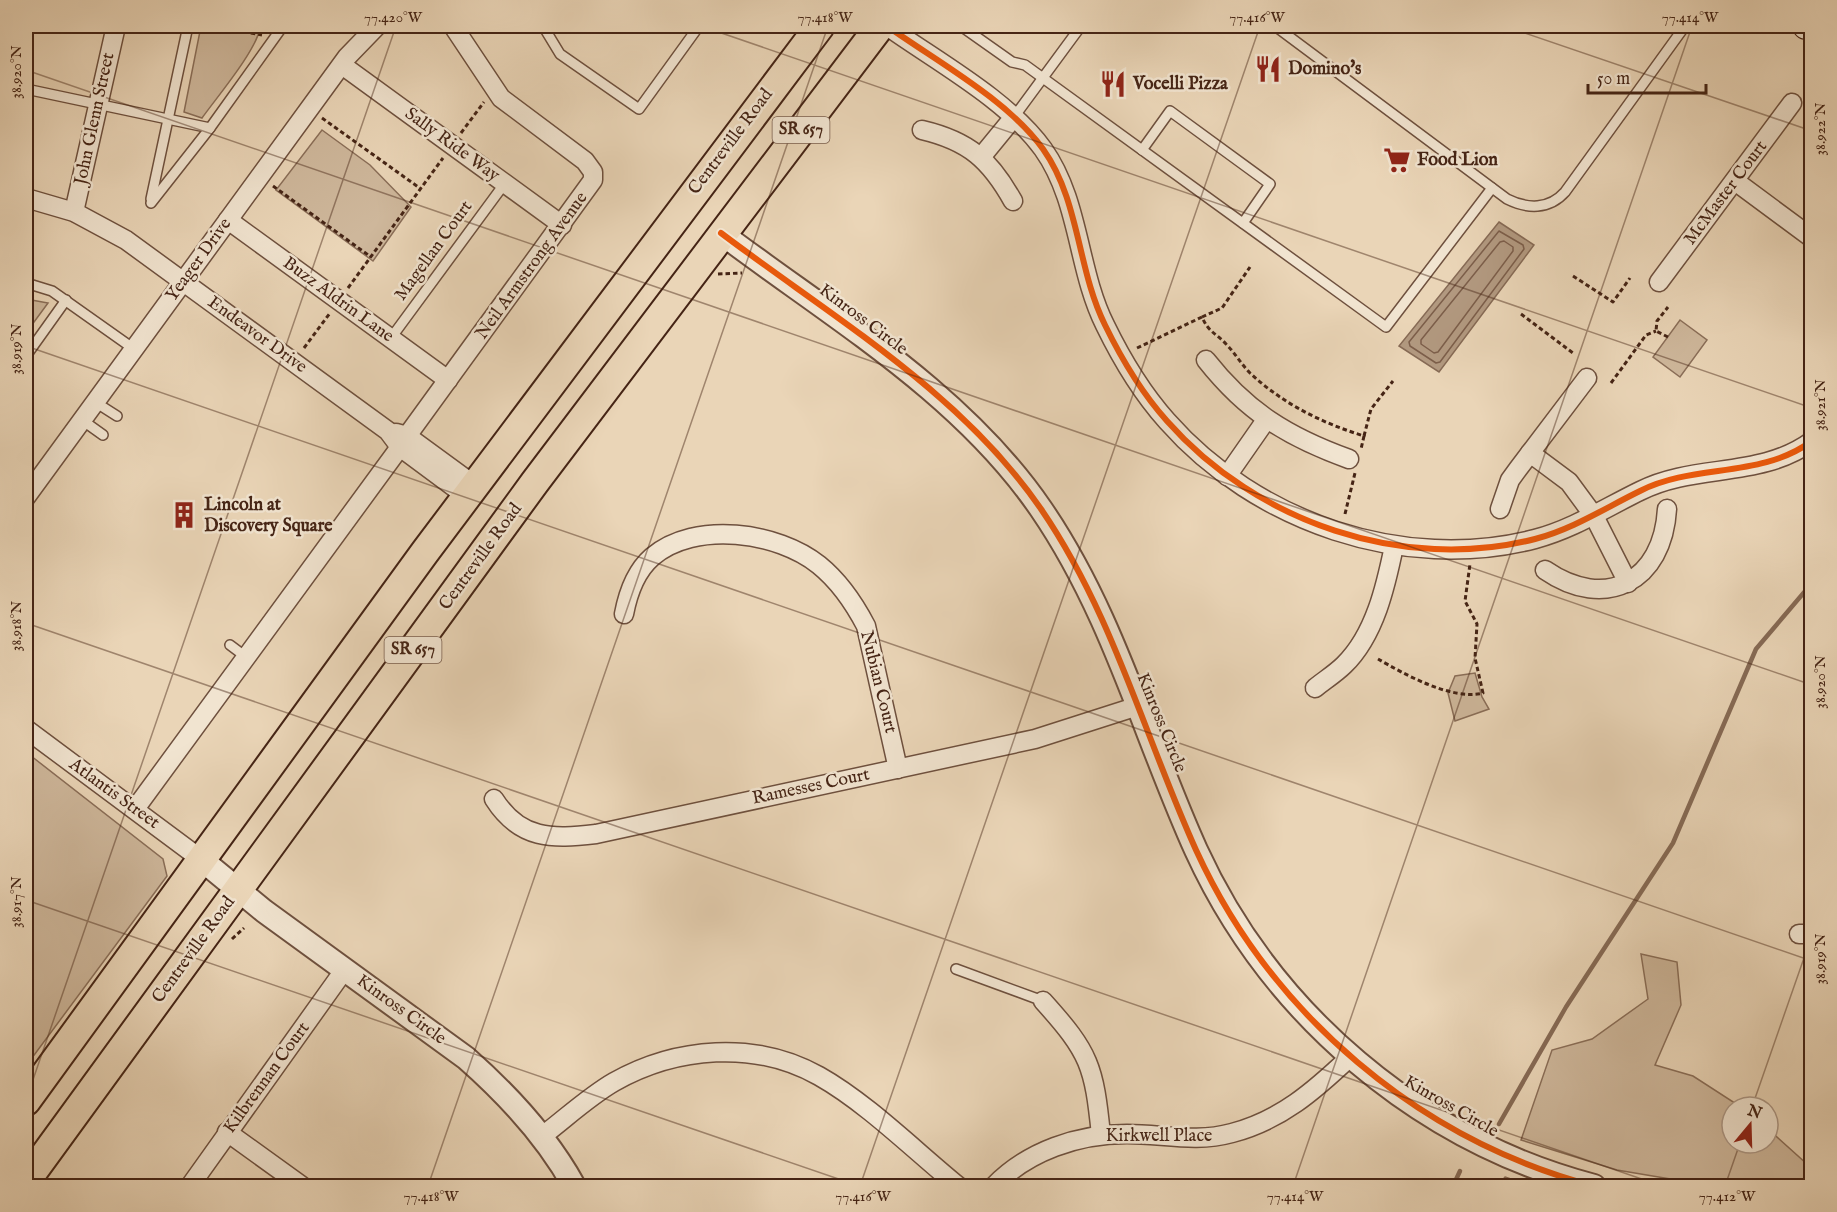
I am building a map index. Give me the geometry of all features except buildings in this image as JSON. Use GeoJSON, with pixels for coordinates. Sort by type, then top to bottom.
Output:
{"type":"FeatureCollection","features":[{"type":"Feature","properties":{"kind":"main road","name":"Centreville Road"},"geometry":{"type":"LineString","coordinates":[[26,1101],[470,491],[820,26]]}},
{"type":"Feature","properties":{"kind":"main road","name":"Centreville Road"},"geometry":{"type":"LineString","coordinates":[[26,1181],[535,482],[721,233],[880,26]]}},
{"type":"Feature","properties":{"kind":"main road"},"geometry":{"type":"LineString","coordinates":[[1806,26],[1812,27]]}},
{"type":"Feature","properties":{"kind":"street","name":"John Glenn Street"},"geometry":{"type":"LineString","coordinates":[[74,212],[116,26]]}},
{"type":"Feature","properties":{"kind":"street","name":"Yeager Drive"},"geometry":{"type":"LineString","coordinates":[[26,497],[342,64],[377,26]]}},
{"type":"Feature","properties":{"kind":"street","name":"Neil Armstrong Avenue"},"geometry":{"type":"LineString","coordinates":[[135,809],[592,182],[591,168],[585,161],[506,103],[493,90],[453,26]]}},
{"type":"Feature","properties":{"kind":"street"},"geometry":{"type":"LineString","coordinates":[[887,26],[1014,117],[1042,147],[1063,185],[1090,286],[1102,320],[1122,359],[1167,421],[1194,449],[1227,476],[1295,515],[1333,530],[1394,546],[1442,549],[1518,543],[1564,530],[1666,480],[1690,473],[1747,469],[1768,464],[1812,441]]}},
{"type":"Feature","properties":{"kind":"street","name":"Sally Ride Way"},"geometry":{"type":"LineString","coordinates":[[342,64],[562,225]]}},
{"type":"Feature","properties":{"kind":"street","name":"McMaster Court"},"geometry":{"type":"LineString","coordinates":[[1659,282],[1792,103]]}},
{"type":"Feature","properties":{"kind":"street"},"geometry":{"type":"LineString","coordinates":[[982,156],[1014,117]]}},
{"type":"Feature","properties":{"kind":"street"},"geometry":{"type":"LineString","coordinates":[[922,130],[954,140],[982,156],[1001,180],[1013,201]]}},
{"type":"Feature","properties":{"kind":"street"},"geometry":{"type":"LineString","coordinates":[[1735,181],[1812,238]]}},
{"type":"Feature","properties":{"kind":"street","name":"Endeavor Drive"},"geometry":{"type":"LineString","coordinates":[[26,198],[74,212],[126,240],[470,491]]}},
{"type":"Feature","properties":{"kind":"street","name":"Buzz Aldrin Lane"},"geometry":{"type":"LineString","coordinates":[[228,220],[448,380]]}},
{"type":"Feature","properties":{"kind":"street","name":"Kinross Circle"},"geometry":{"type":"LineString","coordinates":[[721,233],[905,370],[954,411],[991,448],[1038,505],[1078,567],[1097,604],[1197,851],[1240,930],[1296,1003],[1350,1057],[1403,1098],[1477,1142],[1517,1160],[1594,1186]]}},
{"type":"Feature","properties":{"kind":"street"},"geometry":{"type":"LineString","coordinates":[[1206,360],[1236,394],[1266,420],[1304,441],[1355,462]]}},
{"type":"Feature","properties":{"kind":"street"},"geometry":{"type":"LineString","coordinates":[[1500,509],[1510,480],[1587,378]]}},
{"type":"Feature","properties":{"kind":"street"},"geometry":{"type":"LineString","coordinates":[[1227,476],[1266,420]]}},
{"type":"Feature","properties":{"kind":"street"},"geometry":{"type":"LineString","coordinates":[[1530,453],[1569,482],[1594,516],[1628,583]]}},
{"type":"Feature","properties":{"kind":"street"},"geometry":{"type":"LineString","coordinates":[[1545,570],[1557,578],[1581,587],[1596,589],[1628,583],[1644,571],[1662,542],[1667,509]]}},
{"type":"Feature","properties":{"kind":"street","name":"Nubian Court"},"geometry":{"type":"LineString","coordinates":[[624,614],[631,587],[641,569],[658,553],[683,542],[710,535],[747,535],[784,545],[802,554],[833,577],[857,608],[866,626],[898,769]]}},
{"type":"Feature","properties":{"kind":"street"},"geometry":{"type":"LineString","coordinates":[[1316,688],[1346,663],[1370,627],[1385,591],[1394,546]]}},
{"type":"Feature","properties":{"kind":"street","name":"Ramesses Court"},"geometry":{"type":"LineString","coordinates":[[494,799],[503,813],[516,825],[530,832],[573,837],[1035,739],[1138,706]]}},
{"type":"Feature","properties":{"kind":"street","name":"Atlantis Street"},"geometry":{"type":"LineString","coordinates":[[26,729],[202,860]]}},
{"type":"Feature","properties":{"kind":"street","name":"Kinross Circle"},"geometry":{"type":"LineString","coordinates":[[202,860],[238,890],[466,1058],[494,1082],[541,1137],[574,1186]]}},
{"type":"Feature","properties":{"kind":"street","name":"Kilbrennan Court"},"geometry":{"type":"LineString","coordinates":[[190,1186],[345,969]]}},
{"type":"Feature","properties":{"kind":"street"},"geometry":{"type":"LineString","coordinates":[[1043,1001],[1070,1030],[1091,1067],[1096,1087],[1101,1135]]}},
{"type":"Feature","properties":{"kind":"street"},"geometry":{"type":"LineString","coordinates":[[541,1137],[612,1083],[643,1068],[677,1057],[700,1053],[756,1055],[800,1067],[839,1088],[958,1186]]}},
{"type":"Feature","properties":{"kind":"street","name":"Kirkwell Place"},"geometry":{"type":"LineString","coordinates":[[994,1186],[1022,1164],[1047,1150],[1074,1140],[1101,1135],[1128,1134],[1176,1139],[1203,1138],[1249,1128],[1283,1113],[1306,1098],[1350,1057]]}},
{"type":"Feature","properties":{"kind":"street"},"geometry":{"type":"LineString","coordinates":[[227,1132],[302,1186]]}},
{"type":"Feature","properties":{"kind":"lane"},"geometry":{"type":"LineString","coordinates":[[188,26],[150,203],[210,128],[283,26]]}},
{"type":"Feature","properties":{"kind":"lane"},"geometry":{"type":"LineString","coordinates":[[543,26],[560,54],[639,109],[699,26]]}},
{"type":"Feature","properties":{"kind":"lane"},"geometry":{"type":"LineString","coordinates":[[961,26],[1007,59],[1025,65],[1386,327],[1492,188]]}},
{"type":"Feature","properties":{"kind":"lane"},"geometry":{"type":"LineString","coordinates":[[1014,117],[1081,26]]}},
{"type":"Feature","properties":{"kind":"lane"},"geometry":{"type":"LineString","coordinates":[[1275,26],[1507,199],[1526,206],[1539,207],[1558,200],[1685,26]]}},
{"type":"Feature","properties":{"kind":"lane"},"geometry":{"type":"LineString","coordinates":[[26,89],[210,128]]}},
{"type":"Feature","properties":{"kind":"lane"},"geometry":{"type":"LineString","coordinates":[[1142,150],[1170,111],[1270,184],[1243,223]]}},
{"type":"Feature","properties":{"kind":"lane","name":"Magellan Court"},"geometry":{"type":"LineString","coordinates":[[391,338],[505,183]]}},
{"type":"Feature","properties":{"kind":"lane"},"geometry":{"type":"LineString","coordinates":[[26,283],[45,287],[66,300],[134,350]]}},
{"type":"Feature","properties":{"kind":"lane"},"geometry":{"type":"LineString","coordinates":[[26,356],[66,300]]}},
{"type":"Feature","properties":{"kind":"lane"},"geometry":{"type":"LineString","coordinates":[[95,402],[117,416]]}},
{"type":"Feature","properties":{"kind":"lane"},"geometry":{"type":"LineString","coordinates":[[82,420],[103,435]]}},
{"type":"Feature","properties":{"kind":"lane"},"geometry":{"type":"LineString","coordinates":[[230,645],[246,657]]}},
{"type":"Feature","properties":{"kind":"lane"},"geometry":{"type":"LineString","coordinates":[[956,969],[1043,1001]]}},
{"type":"Feature","properties":{"kind":"path"},"geometry":{"type":"LineString","coordinates":[[214,26],[261,34],[271,42]]}},
{"type":"Feature","properties":{"kind":"path"},"geometry":{"type":"LineString","coordinates":[[294,362],[493,90]]}},
{"type":"Feature","properties":{"kind":"path"},"geometry":{"type":"LineString","coordinates":[[310,108],[421,189]]}},
{"type":"Feature","properties":{"kind":"path"},"geometry":{"type":"LineString","coordinates":[[260,176],[371,257]]}},
{"type":"Feature","properties":{"kind":"path"},"geometry":{"type":"LineString","coordinates":[[1137,348],[1222,308],[1250,267]]}},
{"type":"Feature","properties":{"kind":"path"},"geometry":{"type":"LineString","coordinates":[[731,272],[748,273]]}},
{"type":"Feature","properties":{"kind":"path"},"geometry":{"type":"LineString","coordinates":[[1573,276],[1613,302],[1630,278]]}},
{"type":"Feature","properties":{"kind":"path"},"geometry":{"type":"LineString","coordinates":[[1656,331],[1657,321],[1668,307]]}},
{"type":"Feature","properties":{"kind":"path"},"geometry":{"type":"LineString","coordinates":[[1521,314],[1573,353]]}},
{"type":"Feature","properties":{"kind":"path"},"geometry":{"type":"LineString","coordinates":[[1202,317],[1208,330],[1226,343],[1249,371],[1272,392],[1318,420],[1364,436]]}},
{"type":"Feature","properties":{"kind":"path"},"geometry":{"type":"LineString","coordinates":[[1611,383],[1646,335],[1656,331],[1668,337]]}},
{"type":"Feature","properties":{"kind":"path"},"geometry":{"type":"LineString","coordinates":[[1345,514],[1355,462],[1371,409],[1393,381]]}},
{"type":"Feature","properties":{"kind":"path"},"geometry":{"type":"LineString","coordinates":[[1378,659],[1401,672],[1448,691],[1470,695],[1483,693],[1476,658],[1477,624],[1465,602],[1470,564]]}},
{"type":"Feature","properties":{"kind":"shaded area"},"geometry":{"type":"Polygon","coordinates":[[[201,26],[260,28],[244,61],[202,118],[184,112],[201,26]]]}},
{"type":"Feature","properties":{"kind":"shaded area"},"geometry":{"type":"Polygon","coordinates":[[[322,130],[370,165],[411,207],[373,261],[276,190],[322,130]]]}},
{"type":"Feature","properties":{"kind":"shaded area"},"geometry":{"type":"Polygon","coordinates":[[[26,299],[48,303],[26,333],[26,299]]]}},
{"type":"Feature","properties":{"kind":"shaded area"},"geometry":{"type":"Polygon","coordinates":[[[1680,320],[1707,340],[1680,377],[1653,357],[1680,320]]]}},
{"type":"Feature","properties":{"kind":"shaded area"},"geometry":{"type":"Polygon","coordinates":[[[1475,673],[1482,697],[1489,709],[1455,721],[1448,693],[1455,676],[1475,673]]]}},
{"type":"Feature","properties":{"kind":"shaded area"},"geometry":{"type":"Polygon","coordinates":[[[26,752],[163,859],[167,876],[26,1066],[26,752]]]}},
{"type":"Feature","properties":{"kind":"shaded area"},"geometry":{"type":"Polygon","coordinates":[[[1641,954],[1677,962],[1681,1005],[1655,1065],[1693,1076],[1722,1095],[1720,1095],[1720,1155],[1780,1155],[1780,1140],[1808,1165],[1801,1186],[1712,1186],[1617,1170],[1521,1140],[1552,1050],[1592,1039],[1648,999],[1641,954]]]}},
{"type":"Feature","properties":{"kind":"shaded area"},"geometry":{"type":"Polygon","coordinates":[[[1505,1177],[1532,1186],[1497,1186],[1505,1177]]]}},
{"type":"Feature","properties":{"kind":"water"},"geometry":{"type":"Polygon","coordinates":[[[1499,222],[1534,245],[1439,372],[1399,346],[1499,222]]]}},
{"type":"Feature","properties":{"kind":"waterway"},"geometry":{"type":"LineString","coordinates":[[1499,1124],[1566,1007],[1673,843],[1756,649],[1812,583]]}},
{"type":"Feature","properties":{"kind":"waterway"},"geometry":{"type":"LineString","coordinates":[[1453,1186],[1460,1171]]}},
{"type":"Feature","properties":{"kind":"cycle path"},"geometry":{"type":"LineString","coordinates":[[887,26],[991,98],[1011,114],[1043,149],[1064,191],[1096,303],[1118,351],[1140,387],[1167,421],[1203,456],[1243,487],[1288,512],[1335,531],[1384,543],[1434,549],[1485,548],[1549,535],[1661,482],[1771,461],[1792,453],[1812,441]]}},
{"type":"Feature","properties":{"kind":"cycle path"},"geometry":{"type":"LineString","coordinates":[[721,233],[850,326],[934,392],[973,428],[1009,467],[1041,509],[1066,549],[1108,633],[1177,807],[1227,910],[1265,965],[1309,1016],[1358,1062],[1411,1103],[1469,1137],[1530,1165],[1594,1186]]}},
{"type":"Feature","properties":{"kind":"place","name":"Domino's"},"geometry":{"type":"Point","coordinates":[1268,69]}},
{"type":"Feature","properties":{"kind":"place","name":"Vocelli Pizza"},"geometry":{"type":"Point","coordinates":[1113,84]}},
{"type":"Feature","properties":{"kind":"place","name":"Food Lion"},"geometry":{"type":"Point","coordinates":[1397,160]}},
{"type":"Feature","properties":{"kind":"place","name":"Lincoln at Discovery Square"},"geometry":{"type":"Point","coordinates":[184,515]}}]}
